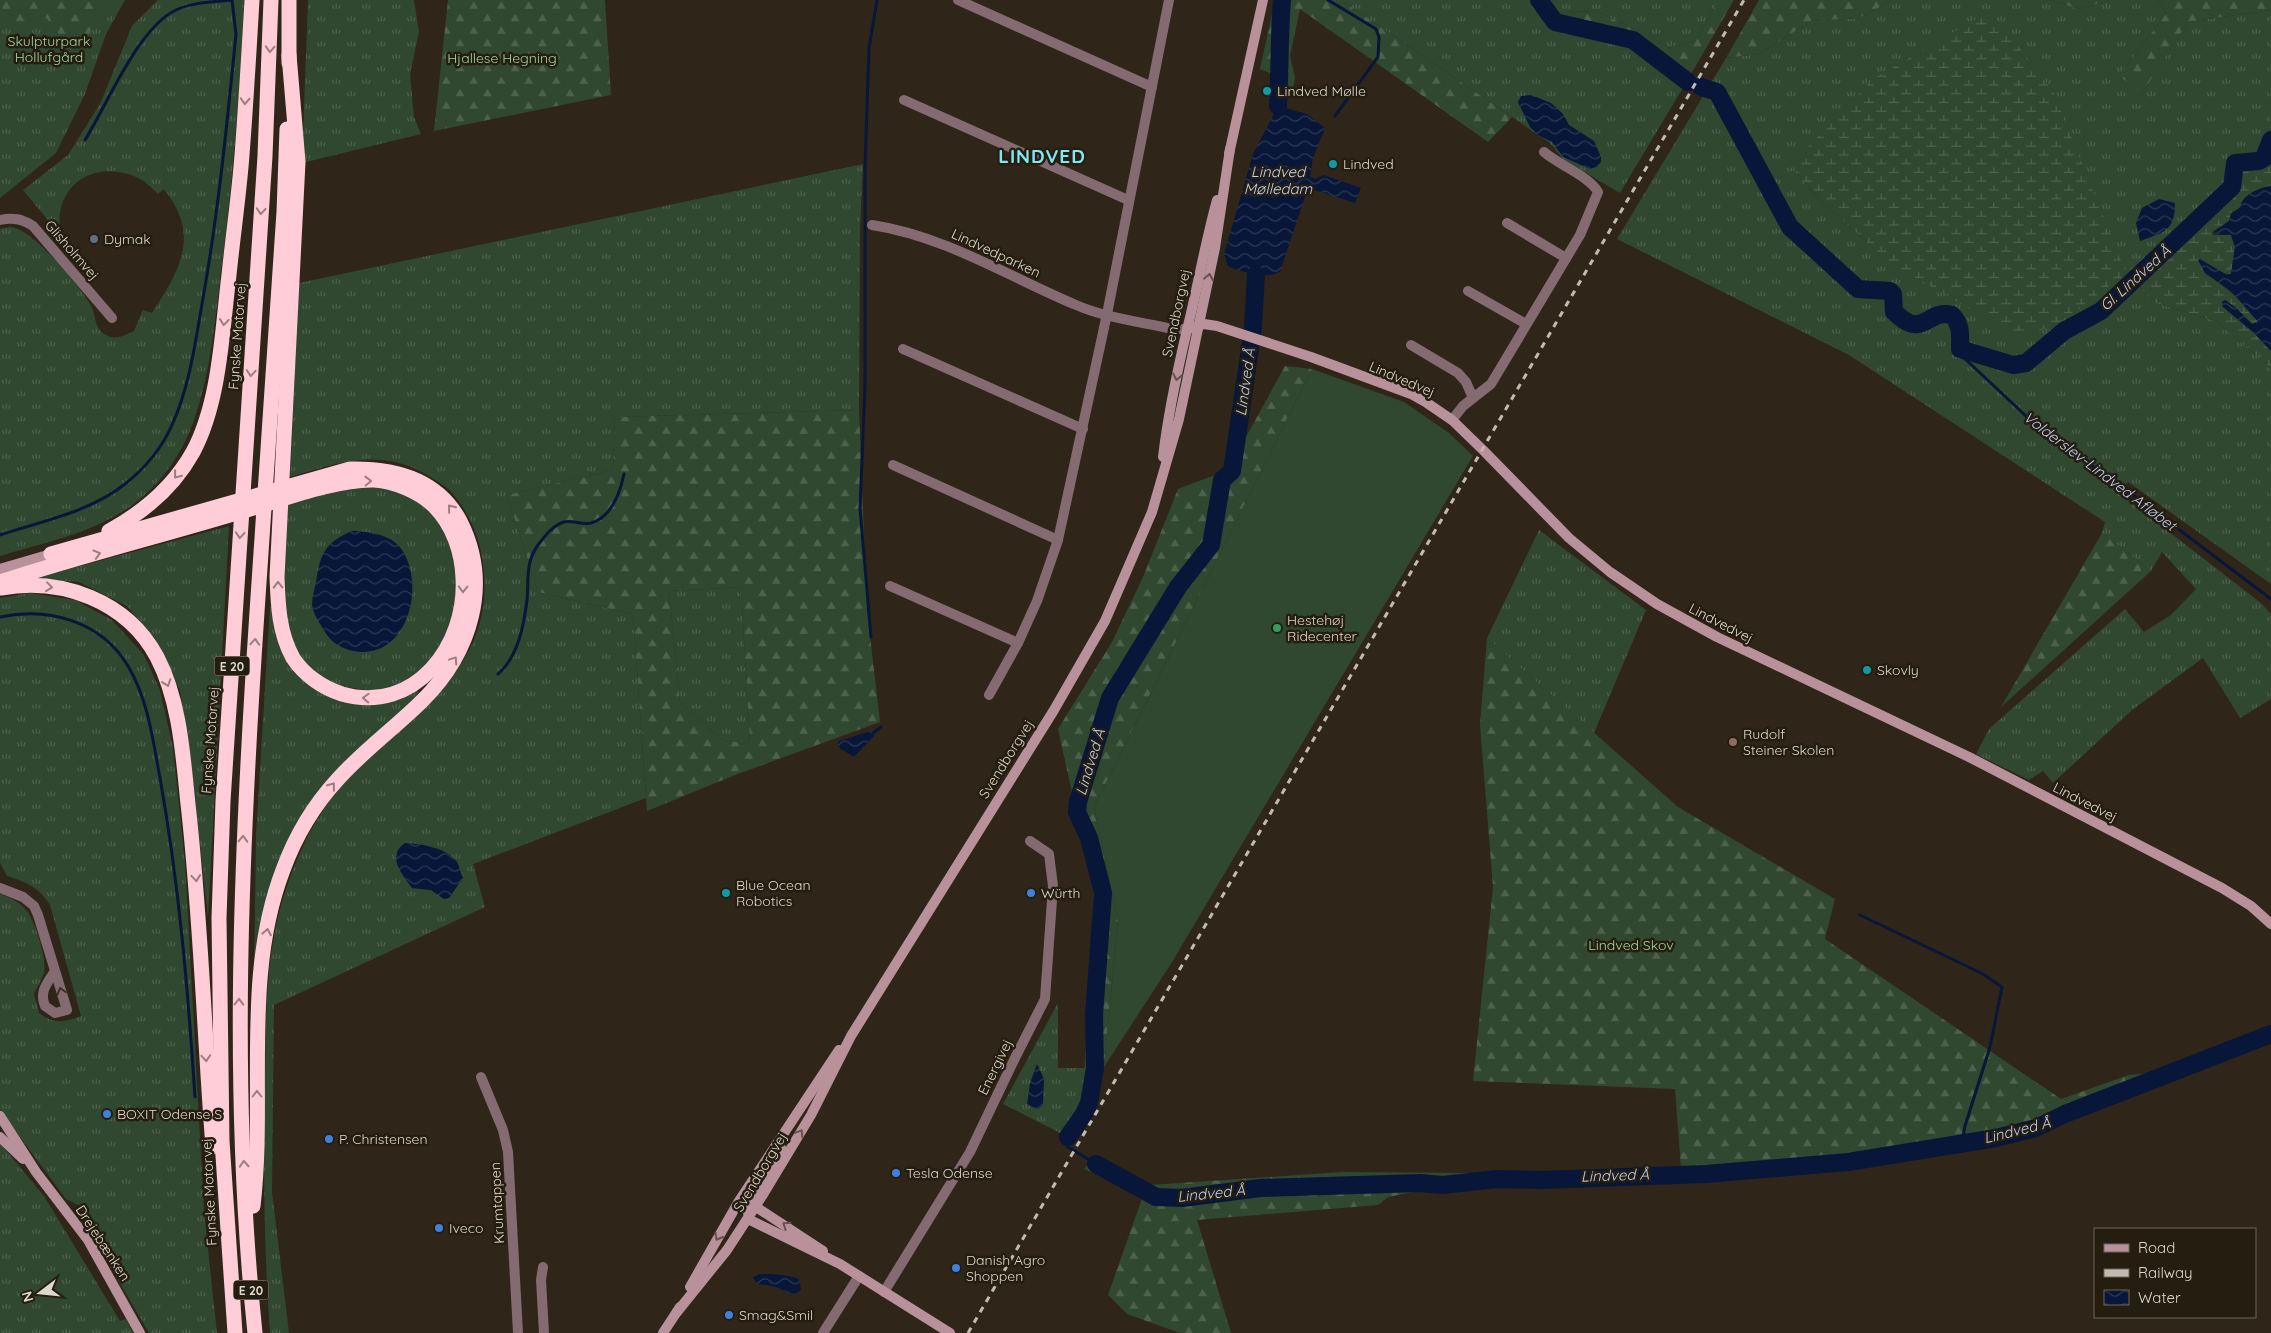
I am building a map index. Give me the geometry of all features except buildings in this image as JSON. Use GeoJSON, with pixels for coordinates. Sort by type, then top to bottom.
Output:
{"type":"FeatureCollection","features":[{"type":"Feature","properties":{"kind":"highway"},"geometry":{"type":"LineString","coordinates":[[51,554],[102,534],[132,518],[156,500],[178,475],[194,451],[209,411],[221,345],[242,156],[252,0]]}},
{"type":"Feature","properties":{"kind":"highway","name":"Fynske Motorvej"},"geometry":{"type":"LineString","coordinates":[[236,1333],[222,1141],[219,909],[223,801],[265,156],[271,0]]}},
{"type":"Feature","properties":{"kind":"highway","name":"E 20"},"geometry":{"type":"LineString","coordinates":[[255,1333],[248,1248],[239,1027],[242,886],[248,750],[284,212],[289,55],[288,0]]}},
{"type":"Feature","properties":{"kind":"highway"},"geometry":{"type":"LineString","coordinates":[[289,55],[298,162],[278,577],[281,626],[294,659],[318,684],[352,697],[370,699],[390,695],[413,686],[433,668],[448,648],[460,621],[464,592],[462,564],[455,537],[433,505],[415,493],[395,484],[376,480],[319,483]]}},
{"type":"Feature","properties":{"kind":"highway"},"geometry":{"type":"LineString","coordinates":[[0,582],[193,520],[319,483],[350,469],[376,469],[399,473],[420,482],[441,496],[457,516],[469,539],[474,563],[476,590],[472,620],[461,650],[444,676],[424,699],[338,779],[306,822],[283,870],[272,904],[260,979],[256,1176],[248,1248]]}},
{"type":"Feature","properties":{"kind":"highway"},"geometry":{"type":"LineString","coordinates":[[51,554],[193,520]]}},
{"type":"Feature","properties":{"kind":"highway"},"geometry":{"type":"LineString","coordinates":[[0,588],[40,586],[71,590],[97,599],[135,628],[156,656],[168,685],[184,766],[191,829],[208,1092],[224,1298],[231,1333]]}},
{"type":"Feature","properties":{"kind":"main road","name":"Svendborgvej"},"geometry":{"type":"LineString","coordinates":[[1160,485],[1168,416],[1188,329],[1204,246],[1230,149],[1264,0]]}},
{"type":"Feature","properties":{"kind":"main road","name":"Svendborgvej"},"geometry":{"type":"LineString","coordinates":[[677,1312],[748,1219],[753,1204],[810,1115],[851,1036],[1054,710],[1101,629],[1140,542],[1160,485],[1179,419],[1215,248],[1230,149]]}},
{"type":"Feature","properties":{"kind":"main road","name":"Lindvedvej"},"geometry":{"type":"LineString","coordinates":[[1188,329],[1200,325],[1217,326],[1411,394],[1441,411],[1452,420],[1569,538],[1610,572],[1657,604],[1717,637],[1969,757],[2216,885],[2251,906],[2271,924]]}},
{"type":"Feature","properties":{"kind":"main road"},"geometry":{"type":"LineString","coordinates":[[0,569],[51,554]]}},
{"type":"Feature","properties":{"kind":"main road","name":"Svendborgvej"},"geometry":{"type":"LineString","coordinates":[[664,1333],[739,1201],[816,1085],[830,1060],[851,1036]]}},
{"type":"Feature","properties":{"kind":"main road"},"geometry":{"type":"LineString","coordinates":[[753,1204],[816,1085]]}},
{"type":"Feature","properties":{"kind":"main road","name":"Drejebænken"},"geometry":{"type":"LineString","coordinates":[[0,1116],[36,1172],[88,1240],[140,1333]]}},
{"type":"Feature","properties":{"kind":"main road","name":"Drejebænken"},"geometry":{"type":"LineString","coordinates":[[0,1137],[36,1172]]}},
{"type":"Feature","properties":{"kind":"main road"},"geometry":{"type":"LineString","coordinates":[[739,1201],[753,1204],[811,1242],[840,1264],[950,1333]]}},
{"type":"Feature","properties":{"kind":"main road"},"geometry":{"type":"LineString","coordinates":[[748,1219],[840,1264]]}},
{"type":"Feature","properties":{"kind":"street"},"geometry":{"type":"LineString","coordinates":[[989,695],[1018,644],[1041,592],[1058,540],[1107,314],[1128,200],[1170,0]]}},
{"type":"Feature","properties":{"kind":"street"},"geometry":{"type":"LineString","coordinates":[[964,1],[1152,87]]}},
{"type":"Feature","properties":{"kind":"street"},"geometry":{"type":"LineString","coordinates":[[904,100],[1128,200]]}},
{"type":"Feature","properties":{"kind":"street"},"geometry":{"type":"LineString","coordinates":[[1452,420],[1463,406],[1490,384],[1580,235],[1598,192],[1594,185],[1556,162],[1544,152]]}},
{"type":"Feature","properties":{"kind":"street","name":"Glisholmvej"},"geometry":{"type":"LineString","coordinates":[[0,220],[13,218],[24,220],[33,226],[112,318]]}},
{"type":"Feature","properties":{"kind":"street"},"geometry":{"type":"LineString","coordinates":[[1507,223],[1566,258]]}},
{"type":"Feature","properties":{"kind":"street","name":"Lindvedparken"},"geometry":{"type":"LineString","coordinates":[[872,225],[902,230],[937,242],[1078,306],[1172,329],[1188,329]]}},
{"type":"Feature","properties":{"kind":"street"},"geometry":{"type":"LineString","coordinates":[[1468,291],[1526,324]]}},
{"type":"Feature","properties":{"kind":"street"},"geometry":{"type":"LineString","coordinates":[[1411,345],[1458,372],[1466,382],[1473,398]]}},
{"type":"Feature","properties":{"kind":"street"},"geometry":{"type":"LineString","coordinates":[[903,349],[1083,429]]}},
{"type":"Feature","properties":{"kind":"street"},"geometry":{"type":"LineString","coordinates":[[893,465],[1058,540]]}},
{"type":"Feature","properties":{"kind":"street"},"geometry":{"type":"LineString","coordinates":[[890,586],[1018,644]]}},
{"type":"Feature","properties":{"kind":"street","name":"Energivej"},"geometry":{"type":"LineString","coordinates":[[884,1292],[970,1152],[1011,1065],[1046,999],[1053,886],[1049,854],[1030,841]]}},
{"type":"Feature","properties":{"kind":"street"},"geometry":{"type":"LineString","coordinates":[[0,888],[23,897],[34,906],[55,971]]}},
{"type":"Feature","properties":{"kind":"street","name":"Krumtappen"},"geometry":{"type":"LineString","coordinates":[[481,1077],[503,1130],[508,1152],[518,1333]]}},
{"type":"Feature","properties":{"kind":"street"},"geometry":{"type":"LineString","coordinates":[[543,1267],[541,1280],[544,1333]]}},
{"type":"Feature","properties":{"kind":"street"},"geometry":{"type":"LineString","coordinates":[[823,1333],[859,1276]]}},
{"type":"Feature","properties":{"kind":"green space","name":"Skulpturpark Hollufgård"},"geometry":{"type":"Polygon","coordinates":[[[0,0],[125,0],[106,34],[85,94],[56,153],[0,198],[0,0]]]}},
{"type":"Feature","properties":{"kind":"green space"},"geometry":{"type":"Polygon","coordinates":[[[0,0],[107,0],[93,23],[81,65],[47,18],[0,23],[0,0]]]}},
{"type":"Feature","properties":{"kind":"green space"},"geometry":{"type":"Polygon","coordinates":[[[158,0],[244,0],[238,102],[229,203],[212,346],[200,402],[191,429],[177,456],[160,480],[137,501],[120,513],[82,531],[0,556],[0,229],[11,227],[20,230],[43,247],[84,295],[92,308],[100,330],[111,337],[121,336],[134,331],[143,310],[152,313],[178,267],[184,237],[182,222],[175,206],[164,189],[158,194],[150,186],[134,176],[118,172],[102,172],[88,175],[77,182],[68,192],[62,205],[59,220],[61,236],[23,190],[68,155],[100,104],[132,26],[158,0]]]}},
{"type":"Feature","properties":{"kind":"green space"},"geometry":{"type":"Polygon","coordinates":[[[308,0],[414,0],[419,32],[410,74],[414,117],[421,134],[302,163],[308,0]]]}},
{"type":"Feature","properties":{"kind":"green space","name":"Hjallese Hegning"},"geometry":{"type":"Polygon","coordinates":[[[448,0],[605,0],[611,95],[434,131],[448,0]]]}},
{"type":"Feature","properties":{"kind":"green space"},"geometry":{"type":"Polygon","coordinates":[[[1275,0],[1341,0],[1512,117],[1488,142],[1300,9],[1290,56],[1295,77],[1292,94],[1285,99],[1280,96],[1282,78],[1260,69],[1275,0]]]}},
{"type":"Feature","properties":{"kind":"green space"},"geometry":{"type":"Polygon","coordinates":[[[1341,0],[1535,0],[1553,26],[1632,43],[1684,86],[1620,193],[1563,159],[1550,143],[1341,0]]]}},
{"type":"Feature","properties":{"kind":"green space"},"geometry":{"type":"Polygon","coordinates":[[[1535,0],[1553,0],[1562,11],[1598,12],[1670,48],[1695,41],[1719,0],[1734,0],[1684,86],[1632,43],[1553,26],[1535,0]]]}},
{"type":"Feature","properties":{"kind":"green space"},"geometry":{"type":"Polygon","coordinates":[[[1553,0],[1719,0],[1695,41],[1670,48],[1598,12],[1561,11],[1553,0]]]}},
{"type":"Feature","properties":{"kind":"green space"},"geometry":{"type":"Polygon","coordinates":[[[1759,0],[1893,0],[1859,18],[1811,21],[1759,54],[1726,58],[1759,0]]]}},
{"type":"Feature","properties":{"kind":"green space"},"geometry":{"type":"Polygon","coordinates":[[[1893,0],[2050,0],[2079,9],[2110,0],[2158,0],[2166,14],[2119,76],[2142,92],[2188,22],[2271,10],[2271,130],[2266,135],[2260,149],[2126,274],[2156,303],[2216,321],[2271,368],[2271,584],[2128,482],[2120,494],[2261,603],[2271,614],[2271,699],[2240,718],[2203,658],[2132,710],[2053,783],[2043,771],[2029,780],[1976,754],[1989,729],[2125,609],[2144,632],[2171,615],[2196,589],[2162,552],[2151,571],[2102,533],[2105,522],[1849,355],[1617,239],[1726,58],[1759,54],[1811,21],[1859,18],[1893,0]],[[1790,166],[1821,201],[1889,262],[1790,166]]]}},
{"type":"Feature","properties":{"kind":"green space"},"geometry":{"type":"Polygon","coordinates":[[[2050,0],[2110,0],[2079,9],[2050,0]]]}},
{"type":"Feature","properties":{"kind":"green space"},"geometry":{"type":"Polygon","coordinates":[[[2158,0],[2271,0],[2271,10],[2188,22],[2142,93],[2119,76],[2166,14],[2158,0]]]}},
{"type":"Feature","properties":{"kind":"green space"},"geometry":{"type":"Polygon","coordinates":[[[1983,15],[2011,37],[2053,91],[2126,273],[2260,149],[2266,135],[2271,130],[2271,186],[2261,188],[2235,211],[2229,221],[2213,231],[2213,235],[2231,235],[2235,247],[2231,274],[2205,273],[2241,301],[2258,322],[2252,324],[2235,307],[2222,302],[2223,307],[2253,332],[2271,351],[2271,368],[2216,321],[2156,303],[2126,274],[2055,325],[2019,338],[1889,262],[1821,201],[1790,166],[1873,79],[1983,15]]]}},
{"type":"Feature","properties":{"kind":"green space"},"geometry":{"type":"Polygon","coordinates":[[[863,164],[860,228],[859,410],[615,417],[613,470],[507,495],[538,592],[633,614],[646,798],[473,864],[485,907],[274,1005],[272,1192],[289,1333],[270,1333],[264,1207],[267,992],[272,949],[281,906],[292,872],[306,839],[324,808],[346,780],[439,691],[459,667],[474,640],[483,610],[484,575],[479,542],[471,522],[460,503],[441,483],[410,466],[376,460],[359,460],[290,477],[299,283],[863,164]],[[457,862],[412,888],[431,890],[444,899],[449,898],[460,873],[457,862]]]}},
{"type":"Feature","properties":{"kind":"green space"},"geometry":{"type":"Polygon","coordinates":[[[1285,366],[1312,369],[1094,807],[1118,921],[1104,1067],[1083,1096],[1094,892],[1058,729],[1112,642],[1143,577],[1178,489],[1228,470],[1285,366]]]}},
{"type":"Feature","properties":{"kind":"green space","name":"Hestehøj Ridecenter"},"geometry":{"type":"Polygon","coordinates":[[[1312,369],[1404,402],[1449,433],[1473,456],[1169,967],[1104,1067],[1118,921],[1094,807],[1312,369]]]}},
{"type":"Feature","properties":{"kind":"green space"},"geometry":{"type":"Polygon","coordinates":[[[859,410],[867,610],[880,722],[735,775],[647,811],[633,614],[538,592],[507,495],[613,470],[615,417],[859,410]],[[741,587],[669,591],[680,702],[722,740],[750,742],[741,587]]]}},
{"type":"Feature","properties":{"kind":"green space"},"geometry":{"type":"Polygon","coordinates":[[[364,485],[403,494],[426,507],[449,539],[455,557],[458,577],[453,615],[437,651],[414,678],[388,689],[380,690],[364,690],[337,685],[320,676],[312,669],[299,654],[290,636],[284,604],[283,570],[288,504],[349,487],[364,485]]]}},
{"type":"Feature","properties":{"kind":"green space"},"geometry":{"type":"Polygon","coordinates":[[[229,526],[208,918],[192,771],[180,691],[155,639],[127,606],[79,582],[35,578],[229,526]]]}},
{"type":"Feature","properties":{"kind":"green space"},"geometry":{"type":"Polygon","coordinates":[[[1539,530],[1646,610],[1594,733],[1487,638],[1539,530]]]}},
{"type":"Feature","properties":{"kind":"green space"},"geometry":{"type":"Polygon","coordinates":[[[2102,533],[2151,571],[2001,707],[2102,533]]]}},
{"type":"Feature","properties":{"kind":"green space"},"geometry":{"type":"Polygon","coordinates":[[[741,587],[750,743],[722,740],[680,702],[669,591],[741,587]]]}},
{"type":"Feature","properties":{"kind":"green space"},"geometry":{"type":"Polygon","coordinates":[[[30,593],[75,600],[112,620],[144,655],[160,690],[173,748],[185,862],[204,1212],[217,1333],[149,1333],[107,1261],[87,1218],[78,1205],[66,1199],[0,1110],[0,894],[14,900],[26,910],[40,940],[44,958],[44,973],[34,994],[39,1013],[55,1021],[70,1020],[81,1016],[50,905],[37,889],[7,876],[0,863],[0,598],[30,593]]]}},
{"type":"Feature","properties":{"kind":"green space"},"geometry":{"type":"Polygon","coordinates":[[[270,606],[272,606],[279,641],[331,696],[416,690],[421,695],[308,808],[254,981],[256,835],[270,606]]]}},
{"type":"Feature","properties":{"kind":"green space","name":"Lindved Skov"},"geometry":{"type":"Polygon","coordinates":[[[1487,638],[1678,807],[1835,899],[1825,939],[2061,1099],[2129,1075],[2165,1072],[2167,1082],[2031,1138],[1681,1169],[1675,1089],[1473,1081],[1493,887],[1480,725],[1487,638]]]}},
{"type":"Feature","properties":{"kind":"green space"},"geometry":{"type":"Polygon","coordinates":[[[1058,1003],[1058,1068],[1095,1068],[1089,1103],[1084,1114],[1068,1137],[1003,1104],[1058,1003]]]}},
{"type":"Feature","properties":{"kind":"green space"},"geometry":{"type":"Polygon","coordinates":[[[0,1143],[44,1196],[120,1321],[126,1319],[133,1333],[0,1333],[0,1143]]]}},
{"type":"Feature","properties":{"kind":"green space"},"geometry":{"type":"Polygon","coordinates":[[[1096,1155],[1150,1185],[1342,1172],[1469,1173],[1469,1181],[1388,1197],[1378,1205],[1197,1220],[1231,1333],[1180,1333],[1127,1314],[1108,1295],[1144,1193],[1084,1169],[1096,1155]]]}},
{"type":"Feature","properties":{"kind":"water"},"geometry":{"type":"Polygon","coordinates":[[[1531,95],[1551,103],[1563,114],[1569,125],[1594,141],[1601,157],[1601,162],[1596,167],[1590,169],[1563,157],[1552,142],[1538,135],[1530,127],[1518,102],[1521,96],[1531,95]]]}},
{"type":"Feature","properties":{"kind":"water","name":"Lindved Mølledam"},"geometry":{"type":"Polygon","coordinates":[[[1278,106],[1307,114],[1325,128],[1313,158],[1310,177],[1315,179],[1324,175],[1361,188],[1355,203],[1308,188],[1280,272],[1261,275],[1228,267],[1224,254],[1253,154],[1278,106]]]}},
{"type":"Feature","properties":{"kind":"water"},"geometry":{"type":"Polygon","coordinates":[[[2271,186],[2271,351],[2253,332],[2223,307],[2222,302],[2225,300],[2252,324],[2258,322],[2232,292],[2205,273],[2198,260],[2200,259],[2227,275],[2231,274],[2235,247],[2231,235],[2211,234],[2229,221],[2231,213],[2240,208],[2241,203],[2248,195],[2261,188],[2271,186]]]}},
{"type":"Feature","properties":{"kind":"water"},"geometry":{"type":"Polygon","coordinates":[[[2159,199],[2175,203],[2173,220],[2166,230],[2140,241],[2136,223],[2142,208],[2159,199]]]}},
{"type":"Feature","properties":{"kind":"water"},"geometry":{"type":"Polygon","coordinates":[[[352,531],[376,534],[393,541],[407,559],[412,577],[412,596],[408,614],[400,631],[388,644],[373,651],[353,651],[341,647],[334,642],[327,636],[319,623],[312,605],[319,565],[325,551],[335,540],[352,531]]]}},
{"type":"Feature","properties":{"kind":"water"},"geometry":{"type":"Polygon","coordinates":[[[871,731],[875,735],[854,757],[841,749],[837,744],[839,741],[871,731]]]}},
{"type":"Feature","properties":{"kind":"water"},"geometry":{"type":"Polygon","coordinates":[[[405,843],[441,850],[453,857],[457,862],[463,878],[449,898],[444,899],[431,890],[412,888],[400,871],[396,859],[399,848],[405,843]]]}},
{"type":"Feature","properties":{"kind":"water"},"geometry":{"type":"Polygon","coordinates":[[[1037,1064],[1044,1079],[1043,1105],[1038,1109],[1027,1105],[1030,1083],[1037,1064]]]}},
{"type":"Feature","properties":{"kind":"water"},"geometry":{"type":"Polygon","coordinates":[[[760,1274],[794,1277],[799,1279],[801,1289],[792,1294],[776,1287],[756,1283],[753,1277],[760,1274]]]}},
{"type":"Feature","properties":{"kind":"waterway"},"geometry":{"type":"LineString","coordinates":[[0,535],[65,515],[111,494],[125,484],[146,464],[158,450],[172,425],[183,396],[191,366],[213,237],[226,136],[236,34],[232,0],[189,5],[176,10],[162,19],[137,49],[85,140]]}},
{"type":"Feature","properties":{"kind":"waterway"},"geometry":{"type":"LineString","coordinates":[[871,637],[860,508],[865,386],[865,166],[869,48],[877,0]]}},
{"type":"Feature","properties":{"kind":"waterway","name":"Lindved Å"},"geometry":{"type":"LineString","coordinates":[[1278,106],[1282,0]]}},
{"type":"Feature","properties":{"kind":"waterway"},"geometry":{"type":"LineString","coordinates":[[1328,0],[1376,29],[1379,37],[1378,57],[1335,116]]}},
{"type":"Feature","properties":{"kind":"waterway","name":"Volderslev-Lindved Afløbet"},"geometry":{"type":"LineString","coordinates":[[1539,0],[1555,22],[1633,40],[1688,82]]}},
{"type":"Feature","properties":{"kind":"waterway","name":"Volderslev-Lindved Afløbet"},"geometry":{"type":"LineString","coordinates":[[1701,87],[1717,92],[1790,227],[1858,289],[1890,291],[1893,294],[1894,312],[1911,324],[1923,323],[1935,316],[1952,315],[1959,326],[1960,349],[2013,365],[2026,363],[2064,331],[2101,311],[2232,187],[2235,163],[2259,161],[2264,158],[2271,140]]}},
{"type":"Feature","properties":{"kind":"waterway","name":"Lindved Å"},"geometry":{"type":"LineString","coordinates":[[1068,1137],[1084,1114],[1089,1103],[1095,1068],[1094,1015],[1103,893],[1089,838],[1077,812],[1078,802],[1110,698],[1178,587],[1211,545],[1222,480],[1232,471],[1253,328],[1256,275]]}},
{"type":"Feature","properties":{"kind":"waterway","name":"Volderslev-Lindved Afløbet"},"geometry":{"type":"LineString","coordinates":[[1960,349],[1963,357],[2041,430],[2128,491],[2271,599]]}},
{"type":"Feature","properties":{"kind":"waterway"},"geometry":{"type":"LineString","coordinates":[[498,674],[511,659],[519,640],[526,610],[529,565],[538,545],[560,523],[591,523],[598,520],[610,510],[614,503],[624,474]]}},
{"type":"Feature","properties":{"kind":"waterway"},"geometry":{"type":"LineString","coordinates":[[0,617],[18,614],[55,616],[89,628],[104,638],[117,651],[135,679],[145,706],[152,735],[167,818],[178,897],[195,1097]]}},
{"type":"Feature","properties":{"kind":"waterway"},"geometry":{"type":"LineString","coordinates":[[873,733],[881,727]]}},
{"type":"Feature","properties":{"kind":"waterway"},"geometry":{"type":"LineString","coordinates":[[1860,915],[1983,974],[2002,987],[1990,1047],[1965,1126],[1962,1143]]}},
{"type":"Feature","properties":{"kind":"waterway","name":"Lindved Å"},"geometry":{"type":"LineString","coordinates":[[1096,1164],[1156,1197],[1182,1198],[1260,1188],[1420,1183],[1443,1185],[1497,1179],[1541,1180],[1706,1174],[1848,1162],[1996,1138],[2036,1128],[2065,1114],[2271,1034]]}},
{"type":"Feature","properties":{"kind":"waterway","name":"Lindved Å"},"geometry":{"type":"LineString","coordinates":[[1068,1137],[1066,1141],[1068,1147],[1096,1164]]}},
{"type":"Feature","properties":{"kind":"railway"},"geometry":{"type":"LineString","coordinates":[[968,1333],[1744,0]]}},
{"type":"Feature","properties":{"kind":"place","name":"Lindved Mølle"},"geometry":{"type":"Point","coordinates":[1267,91]}},
{"type":"Feature","properties":{"kind":"place","name":"Lindved"},"geometry":{"type":"Point","coordinates":[1333,164]}},
{"type":"Feature","properties":{"kind":"place","name":"Dymak"},"geometry":{"type":"Point","coordinates":[94,239]}},
{"type":"Feature","properties":{"kind":"place","name":"Hestehøj Ridecenter"},"geometry":{"type":"Point","coordinates":[1277,628]}},
{"type":"Feature","properties":{"kind":"place","name":"Skovly"},"geometry":{"type":"Point","coordinates":[1867,670]}},
{"type":"Feature","properties":{"kind":"place","name":"Rudolf Steiner Skolen"},"geometry":{"type":"Point","coordinates":[1733,742]}},
{"type":"Feature","properties":{"kind":"place","name":"Blue Ocean Robotics"},"geometry":{"type":"Point","coordinates":[726,893]}},
{"type":"Feature","properties":{"kind":"place","name":"Würth"},"geometry":{"type":"Point","coordinates":[1031,893]}},
{"type":"Feature","properties":{"kind":"place","name":"BOXIT Odense S"},"geometry":{"type":"Point","coordinates":[107,1114]}},
{"type":"Feature","properties":{"kind":"place","name":"P. Christensen"},"geometry":{"type":"Point","coordinates":[329,1139]}},
{"type":"Feature","properties":{"kind":"place","name":"Tesla Odense"},"geometry":{"type":"Point","coordinates":[896,1173]}},
{"type":"Feature","properties":{"kind":"place","name":"Iveco"},"geometry":{"type":"Point","coordinates":[439,1228]}},
{"type":"Feature","properties":{"kind":"place","name":"Danish Agro Shoppen"},"geometry":{"type":"Point","coordinates":[956,1268]}},
{"type":"Feature","properties":{"kind":"place","name":"Smag&Smil"},"geometry":{"type":"Point","coordinates":[729,1315]}},
{"type":"Feature","properties":{"kind":"district","name":"LINDVED"},"geometry":{"type":"Point","coordinates":[1042,156]}},
{"type":"Feature","properties":{"kind":"water label","name":"Gl. Lindved Å"},"geometry":{"type":"Point","coordinates":[2135,278]}}]}
